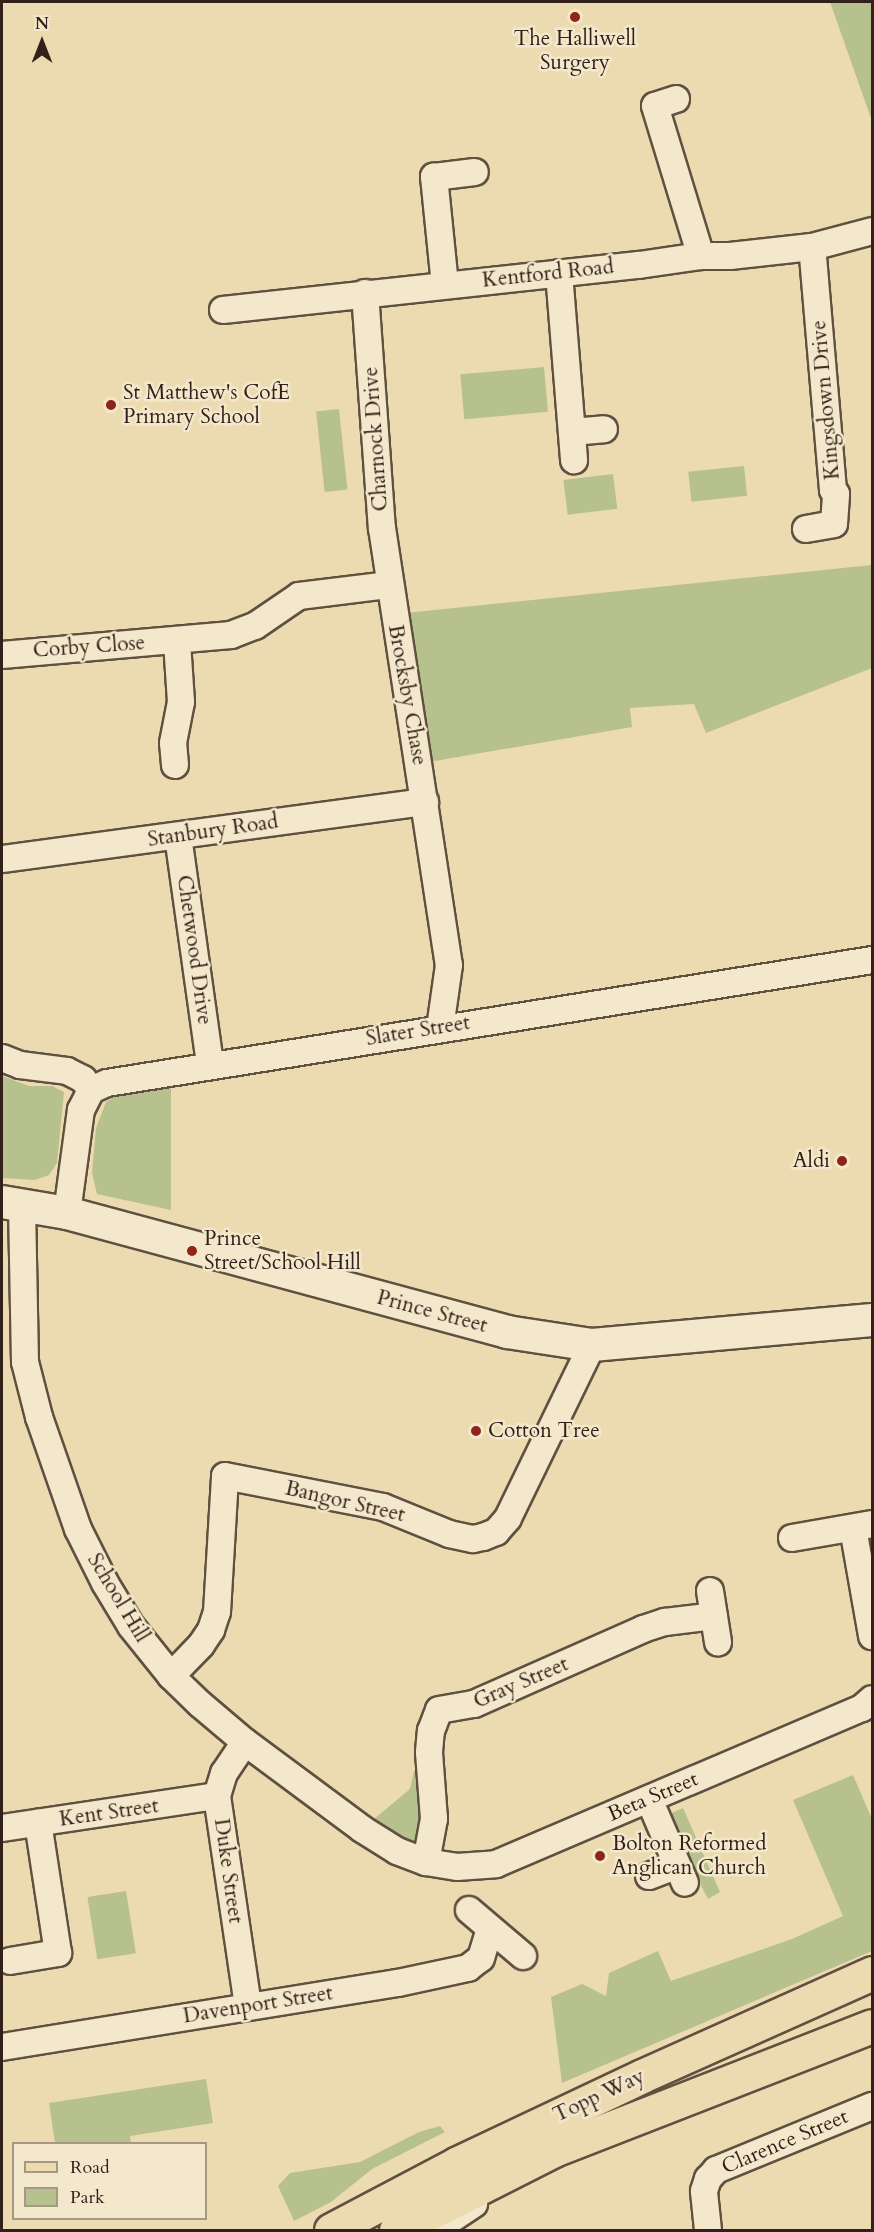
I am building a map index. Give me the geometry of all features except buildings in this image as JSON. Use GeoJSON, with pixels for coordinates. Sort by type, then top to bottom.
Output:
{"type":"FeatureCollection","features":[{"type":"Feature","properties":{"kind":"main road","name":"Topp Way"},"geometry":{"type":"LineString","coordinates":[[332,2230],[456,2164],[652,2071],[873,1973]]}},
{"type":"Feature","properties":{"kind":"main road","name":"Topp Way"},"geometry":{"type":"LineString","coordinates":[[396,2230],[554,2150],[873,2025]]}},
{"type":"Feature","properties":{"kind":"street"},"geometry":{"type":"LineString","coordinates":[[676,99],[655,106],[701,256]]}},
{"type":"Feature","properties":{"kind":"street"},"geometry":{"type":"LineString","coordinates":[[445,285],[434,177],[475,172]]}},
{"type":"Feature","properties":{"kind":"street","name":"Kentford Road"},"geometry":{"type":"LineString","coordinates":[[223,310],[701,256],[730,256],[812,247],[873,231]]}},
{"type":"Feature","properties":{"kind":"street","name":"Kingsdown Drive"},"geometry":{"type":"LineString","coordinates":[[806,529],[834,524],[836,494],[833,490],[812,247]]}},
{"type":"Feature","properties":{"kind":"street"},"geometry":{"type":"LineString","coordinates":[[559,273],[574,460]]}},
{"type":"Feature","properties":{"kind":"street","name":"Charnock Drive"},"geometry":{"type":"LineString","coordinates":[[365,293],[382,528],[389,585]]}},
{"type":"Feature","properties":{"kind":"street"},"geometry":{"type":"LineString","coordinates":[[572,432],[604,429]]}},
{"type":"Feature","properties":{"kind":"street"},"geometry":{"type":"LineString","coordinates":[[175,765],[173,743],[181,702],[177,641],[244,631],[298,596],[389,585]]}},
{"type":"Feature","properties":{"kind":"street","name":"Brocksby Chase"},"geometry":{"type":"LineString","coordinates":[[389,585],[449,965],[440,1028]]}},
{"type":"Feature","properties":{"kind":"street","name":"Corby Close"},"geometry":{"type":"LineString","coordinates":[[2,655],[177,641]]}},
{"type":"Feature","properties":{"kind":"street","name":"Stanbury Road"},"geometry":{"type":"LineString","coordinates":[[2,859],[425,802]]}},
{"type":"Feature","properties":{"kind":"street","name":"Chetwood Drive"},"geometry":{"type":"LineString","coordinates":[[178,836],[210,1065]]}},
{"type":"Feature","properties":{"kind":"street","name":"Slater Street"},"geometry":{"type":"LineString","coordinates":[[91,1090],[126,1079],[210,1065],[873,960]]}},
{"type":"Feature","properties":{"kind":"street"},"geometry":{"type":"LineString","coordinates":[[2,1058],[20,1065],[67,1071],[83,1079],[91,1090],[78,1123],[67,1213]]}},
{"type":"Feature","properties":{"kind":"street","name":"Prince Street"},"geometry":{"type":"LineString","coordinates":[[11,1204],[67,1213],[507,1332],[592,1345],[873,1320]]}},
{"type":"Feature","properties":{"kind":"street","name":"School Hill"},"geometry":{"type":"LineString","coordinates":[[11,1204],[13,1362],[39,1417],[78,1529],[131,1626],[171,1676],[245,1742],[373,1837],[397,1851],[426,1862]]}},
{"type":"Feature","properties":{"kind":"street","name":"Bangor Street"},"geometry":{"type":"LineString","coordinates":[[171,1676],[201,1645],[211,1630],[217,1612],[225,1476],[383,1507],[462,1538],[483,1537],[496,1532],[508,1518],[592,1345]]}},
{"type":"Feature","properties":{"kind":"street"},"geometry":{"type":"LineString","coordinates":[[792,1538],[863,1526],[873,1636]]}},
{"type":"Feature","properties":{"kind":"street","name":"Gray Street"},"geometry":{"type":"LineString","coordinates":[[426,1862],[434,1819],[429,1752],[431,1731],[439,1710],[474,1704],[643,1629],[712,1604],[717,1642]]}},
{"type":"Feature","properties":{"kind":"street","name":"Beta Street"},"geometry":{"type":"LineString","coordinates":[[426,1862],[457,1866],[496,1864],[862,1708],[873,1699]]}},
{"type":"Feature","properties":{"kind":"street","name":"Duke Street"},"geometry":{"type":"LineString","coordinates":[[245,1742],[224,1773],[217,1796],[248,2007]]}},
{"type":"Feature","properties":{"kind":"street","name":"Kent Street"},"geometry":{"type":"LineString","coordinates":[[2,1828],[217,1796]]}},
{"type":"Feature","properties":{"kind":"street"},"geometry":{"type":"LineString","coordinates":[[649,1799],[681,1874],[650,1876]]}},
{"type":"Feature","properties":{"kind":"street"},"geometry":{"type":"LineString","coordinates":[[10,1961],[58,1953],[38,1823]]}},
{"type":"Feature","properties":{"kind":"street"},"geometry":{"type":"LineString","coordinates":[[469,1910],[523,1956]]}},
{"type":"Feature","properties":{"kind":"street","name":"Davenport Street"},"geometry":{"type":"LineString","coordinates":[[2,2047],[398,1983],[468,1968],[482,1958],[490,1929]]}},
{"type":"Feature","properties":{"kind":"street","name":"Clarence Street"},"geometry":{"type":"LineString","coordinates":[[707,2226],[704,2191],[708,2179],[716,2170],[873,2106]]}},
{"type":"Feature","properties":{"kind":"street"},"geometry":{"type":"LineString","coordinates":[[435,2230],[554,2150]]}},
{"type":"Feature","properties":{"kind":"green space"},"geometry":{"type":"Polygon","coordinates":[[[830,2],[872,2],[872,121],[830,2]]]}},
{"type":"Feature","properties":{"kind":"green space"},"geometry":{"type":"Polygon","coordinates":[[[544,367],[548,412],[464,419],[460,374],[544,367]]]}},
{"type":"Feature","properties":{"kind":"green space"},"geometry":{"type":"Polygon","coordinates":[[[339,409],[347,490],[325,492],[316,411],[339,409]]]}},
{"type":"Feature","properties":{"kind":"green space"},"geometry":{"type":"Polygon","coordinates":[[[744,466],[747,496],[691,502],[688,472],[744,466]]]}},
{"type":"Feature","properties":{"kind":"green space"},"geometry":{"type":"Polygon","coordinates":[[[613,474],[617,509],[568,515],[563,480],[613,474]]]}},
{"type":"Feature","properties":{"kind":"green space"},"geometry":{"type":"Polygon","coordinates":[[[872,565],[872,668],[706,733],[694,704],[630,708],[632,727],[429,762],[405,613],[872,565]]]}},
{"type":"Feature","properties":{"kind":"green space"},"geometry":{"type":"Polygon","coordinates":[[[2,1076],[29,1086],[52,1086],[64,1092],[57,1163],[49,1175],[35,1180],[2,1178],[2,1076]]]}},
{"type":"Feature","properties":{"kind":"green space"},"geometry":{"type":"Polygon","coordinates":[[[171,1088],[171,1210],[97,1194],[92,1173],[96,1128],[106,1102],[121,1093],[171,1088]]]}},
{"type":"Feature","properties":{"kind":"green space"},"geometry":{"type":"Polygon","coordinates":[[[420,1765],[426,1862],[362,1829],[410,1789],[414,1771],[420,1765]]]}},
{"type":"Feature","properties":{"kind":"green space"},"geometry":{"type":"Polygon","coordinates":[[[853,1775],[872,1819],[872,1951],[562,2083],[551,1997],[582,1984],[606,1996],[609,1973],[658,1951],[671,1981],[792,1939],[843,1916],[793,1800],[853,1775]]]}},
{"type":"Feature","properties":{"kind":"green space"},"geometry":{"type":"Polygon","coordinates":[[[683,1808],[720,1892],[708,1899],[665,1816],[683,1808]]]}},
{"type":"Feature","properties":{"kind":"green space"},"geometry":{"type":"Polygon","coordinates":[[[126,1891],[136,1953],[97,1959],[87,1897],[126,1891]]]}},
{"type":"Feature","properties":{"kind":"green space"},"geometry":{"type":"Polygon","coordinates":[[[206,2079],[213,2123],[130,2136],[131,2142],[55,2142],[49,2103],[206,2079]]]}},
{"type":"Feature","properties":{"kind":"green space"},"geometry":{"type":"Polygon","coordinates":[[[440,2126],[445,2132],[372,2169],[331,2202],[294,2221],[278,2186],[290,2173],[360,2162],[419,2132],[440,2126]]]}},
{"type":"Feature","properties":{"kind":"place","name":"The Halliwell Surgery"},"geometry":{"type":"Point","coordinates":[575,17]}},
{"type":"Feature","properties":{"kind":"place","name":"St Matthew's CofE Primary School"},"geometry":{"type":"Point","coordinates":[111,405]}},
{"type":"Feature","properties":{"kind":"place","name":"Aldi"},"geometry":{"type":"Point","coordinates":[842,1161]}},
{"type":"Feature","properties":{"kind":"place","name":"Prince Street/School Hill"},"geometry":{"type":"Point","coordinates":[192,1251]}},
{"type":"Feature","properties":{"kind":"place","name":"Cotton Tree"},"geometry":{"type":"Point","coordinates":[476,1431]}},
{"type":"Feature","properties":{"kind":"place","name":"Bolton Reformed Anglican Church"},"geometry":{"type":"Point","coordinates":[600,1856]}}]}
